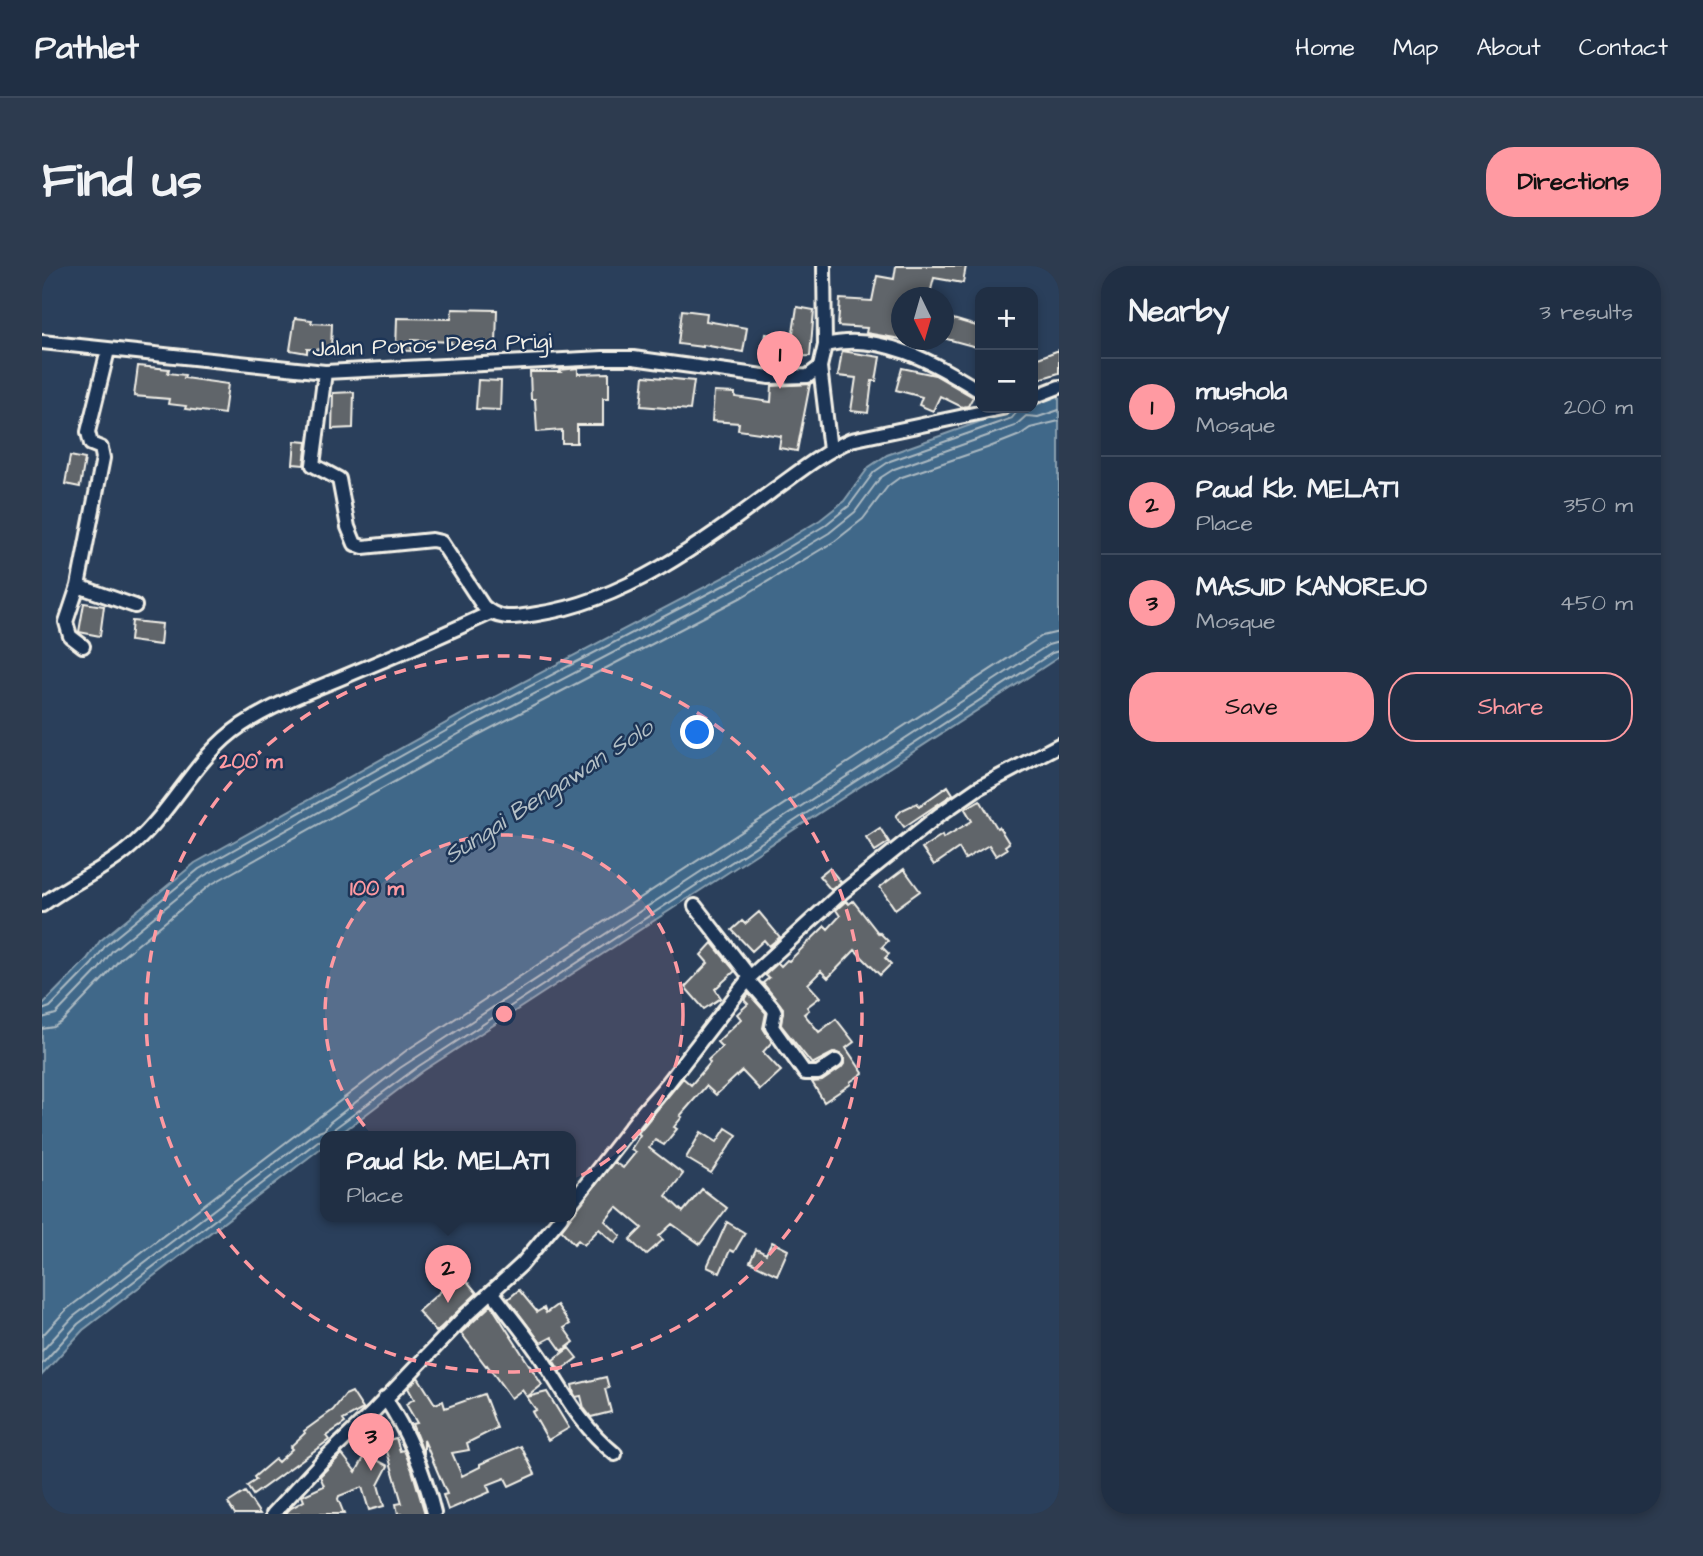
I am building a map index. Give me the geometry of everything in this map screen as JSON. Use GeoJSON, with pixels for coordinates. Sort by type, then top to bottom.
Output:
{"type":"FeatureCollection","features":[{"type":"Feature","properties":{"kind":"street"},"geometry":{"type":"LineString","coordinates":[[824,266],[825,345],[820,367],[830,450]]}},
{"type":"Feature","properties":{"kind":"street"},"geometry":{"type":"LineString","coordinates":[[825,345],[855,341],[907,352],[932,362],[975,388]]}},
{"type":"Feature","properties":{"kind":"street","name":"Jalan Poros Desa Prigi"},"geometry":{"type":"LineString","coordinates":[[42,342],[325,372],[603,358],[633,358],[770,377],[808,376],[820,367]]}},
{"type":"Feature","properties":{"kind":"street"},"geometry":{"type":"LineString","coordinates":[[83,646],[70,636],[66,622],[78,586],[103,458],[101,449],[91,444],[88,432],[108,350]]}},
{"type":"Feature","properties":{"kind":"street"},"geometry":{"type":"LineString","coordinates":[[325,372],[313,465],[339,479],[352,541],[363,547],[432,540],[441,542],[483,606],[501,618],[554,612],[591,601],[632,583],[705,538],[830,450],[870,435],[978,413]]}},
{"type":"Feature","properties":{"kind":"street"},"geometry":{"type":"LineString","coordinates":[[1038,395],[1059,387]]}},
{"type":"Feature","properties":{"kind":"street"},"geometry":{"type":"LineString","coordinates":[[78,586],[135,606]]}},
{"type":"Feature","properties":{"kind":"street"},"geometry":{"type":"LineString","coordinates":[[42,905],[107,866],[135,843],[156,822],[196,768],[221,742],[242,726],[278,704],[490,613]]}},
{"type":"Feature","properties":{"kind":"street"},"geometry":{"type":"LineString","coordinates":[[576,1197],[749,978],[839,895],[939,815],[978,788],[1059,745]]}},
{"type":"Feature","properties":{"kind":"street"},"geometry":{"type":"LineString","coordinates":[[695,906],[773,1008],[775,1012],[772,1027],[805,1073],[818,1073],[836,1061]]}},
{"type":"Feature","properties":{"kind":"street"},"geometry":{"type":"LineString","coordinates":[[273,1514],[464,1317],[522,1264],[557,1222]]}},
{"type":"Feature","properties":{"kind":"street"},"geometry":{"type":"LineString","coordinates":[[493,1293],[541,1357],[577,1416],[594,1437],[615,1454]]}},
{"type":"Feature","properties":{"kind":"street"},"geometry":{"type":"LineString","coordinates":[[385,1398],[414,1449],[426,1481],[433,1513]]}},
{"type":"Feature","properties":{"kind":"water","name":"Sungai Bengawan Solo"},"geometry":{"type":"Polygon","coordinates":[[[1059,394],[1059,657],[423,1071],[344,1131],[320,1131],[320,1149],[83,1330],[42,1375],[42,1005],[87,959],[100,941],[195,863],[466,712],[728,575],[820,520],[844,501],[869,467],[887,455],[1004,413],[1038,413],[1038,401],[1059,394]]]}},
{"type":"Feature","properties":{"kind":"building"},"geometry":{"type":"Polygon","coordinates":[[[896,266],[966,266],[963,283],[934,278],[932,287],[891,287],[891,337],[866,333],[867,328],[838,326],[840,299],[872,301],[877,276],[894,279],[896,266]]]}},
{"type":"Feature","properties":{"kind":"building"},"geometry":{"type":"Polygon","coordinates":[[[797,307],[814,310],[810,356],[787,357],[763,352],[766,334],[792,339],[797,307]]]}},
{"type":"Feature","properties":{"kind":"building"},"geometry":{"type":"Polygon","coordinates":[[[452,309],[497,310],[496,344],[466,345],[412,340],[411,351],[396,350],[397,318],[451,319],[452,309]]]}},
{"type":"Feature","properties":{"kind":"building"},"geometry":{"type":"Polygon","coordinates":[[[682,310],[707,313],[706,321],[747,328],[743,352],[678,344],[682,310]]]}},
{"type":"Feature","properties":{"kind":"building"},"geometry":{"type":"Polygon","coordinates":[[[295,318],[312,320],[311,323],[332,324],[331,350],[307,349],[307,353],[290,350],[295,318]]]}},
{"type":"Feature","properties":{"kind":"building"},"geometry":{"type":"Polygon","coordinates":[[[954,319],[975,326],[975,347],[954,341],[954,319]]]}},
{"type":"Feature","properties":{"kind":"building"},"geometry":{"type":"Polygon","coordinates":[[[1059,350],[1059,373],[1038,379],[1038,358],[1059,350]]]}},
{"type":"Feature","properties":{"kind":"building"},"geometry":{"type":"Polygon","coordinates":[[[842,351],[880,357],[876,381],[872,381],[868,413],[851,411],[856,378],[838,376],[842,351]]]}},
{"type":"Feature","properties":{"kind":"building"},"geometry":{"type":"Polygon","coordinates":[[[138,366],[169,369],[168,373],[185,375],[184,378],[228,384],[224,414],[185,409],[186,406],[168,404],[169,399],[134,396],[138,366]]]}},
{"type":"Feature","properties":{"kind":"building"},"geometry":{"type":"Polygon","coordinates":[[[578,368],[578,374],[609,373],[609,398],[603,398],[603,425],[577,425],[577,443],[562,443],[562,430],[537,432],[535,399],[531,399],[530,372],[561,372],[560,370],[578,368]]]}},
{"type":"Feature","properties":{"kind":"building"},"geometry":{"type":"Polygon","coordinates":[[[902,368],[935,375],[973,397],[968,406],[962,407],[940,396],[933,411],[919,405],[922,397],[896,390],[902,368]]]}},
{"type":"Feature","properties":{"kind":"building"},"geometry":{"type":"Polygon","coordinates":[[[644,376],[694,381],[690,410],[641,406],[644,376]]]}},
{"type":"Feature","properties":{"kind":"building"},"geometry":{"type":"Polygon","coordinates":[[[478,380],[501,381],[500,410],[476,409],[478,380]]]}},
{"type":"Feature","properties":{"kind":"building"},"geometry":{"type":"Polygon","coordinates":[[[810,384],[797,451],[779,448],[781,436],[738,430],[739,423],[712,421],[714,392],[735,393],[735,397],[771,402],[772,386],[810,384]]]}},
{"type":"Feature","properties":{"kind":"building"},"geometry":{"type":"Polygon","coordinates":[[[354,392],[353,428],[332,429],[333,393],[354,392]]]}},
{"type":"Feature","properties":{"kind":"building"},"geometry":{"type":"Polygon","coordinates":[[[295,441],[307,442],[304,465],[293,464],[295,441]]]}},
{"type":"Feature","properties":{"kind":"building"},"geometry":{"type":"Polygon","coordinates":[[[70,456],[85,459],[80,487],[65,484],[70,456]]]}},
{"type":"Feature","properties":{"kind":"building"},"geometry":{"type":"Polygon","coordinates":[[[84,603],[104,606],[100,636],[79,632],[84,603]]]}},
{"type":"Feature","properties":{"kind":"building"},"geometry":{"type":"Polygon","coordinates":[[[132,621],[162,624],[160,645],[130,641],[132,621]]]}},
{"type":"Feature","properties":{"kind":"building"},"geometry":{"type":"Polygon","coordinates":[[[948,786],[953,794],[904,827],[896,816],[902,810],[917,803],[919,806],[948,786]]]}},
{"type":"Feature","properties":{"kind":"building"},"geometry":{"type":"Polygon","coordinates":[[[980,800],[1009,843],[1005,846],[1007,849],[996,856],[989,845],[965,859],[959,848],[934,865],[922,848],[972,821],[965,809],[980,800]]]}},
{"type":"Feature","properties":{"kind":"building"},"geometry":{"type":"Polygon","coordinates":[[[880,828],[889,842],[875,851],[866,837],[880,828]]]}},
{"type":"Feature","properties":{"kind":"building"},"geometry":{"type":"Polygon","coordinates":[[[829,868],[841,882],[831,890],[819,876],[829,868]]]}},
{"type":"Feature","properties":{"kind":"building"},"geometry":{"type":"Polygon","coordinates":[[[904,869],[920,891],[895,909],[880,887],[904,869]]]}},
{"type":"Feature","properties":{"kind":"building"},"geometry":{"type":"Polygon","coordinates":[[[846,901],[849,904],[853,901],[879,934],[888,941],[882,947],[889,954],[885,958],[891,964],[880,975],[855,950],[828,978],[821,971],[808,984],[820,997],[807,1007],[809,1010],[804,1014],[819,1032],[836,1019],[854,1042],[846,1048],[863,1073],[824,1102],[812,1082],[822,1081],[841,1068],[844,1057],[835,1052],[812,1064],[781,1025],[783,1008],[763,983],[769,978],[765,975],[778,963],[781,966],[789,961],[825,926],[828,929],[840,916],[836,910],[846,901]]]}},
{"type":"Feature","properties":{"kind":"building"},"geometry":{"type":"Polygon","coordinates":[[[759,912],[780,937],[769,946],[764,940],[752,951],[732,930],[742,921],[745,924],[759,912]]]}},
{"type":"Feature","properties":{"kind":"building"},"geometry":{"type":"Polygon","coordinates":[[[712,943],[735,971],[715,989],[721,998],[704,1009],[685,987],[708,963],[701,955],[712,943]]]}},
{"type":"Feature","properties":{"kind":"building"},"geometry":{"type":"Polygon","coordinates":[[[749,994],[766,1013],[763,1028],[772,1042],[763,1052],[781,1071],[760,1090],[742,1071],[716,1095],[706,1086],[680,1116],[682,1117],[674,1127],[677,1129],[664,1145],[655,1140],[649,1148],[683,1174],[666,1196],[683,1212],[702,1189],[727,1208],[700,1244],[672,1224],[659,1236],[663,1240],[646,1255],[630,1240],[642,1228],[617,1207],[605,1221],[621,1236],[615,1243],[599,1229],[584,1245],[578,1240],[574,1244],[561,1230],[567,1222],[576,1222],[576,1211],[614,1162],[623,1168],[636,1152],[631,1149],[640,1135],[638,1133],[683,1078],[691,1085],[710,1063],[708,1060],[722,1047],[717,1042],[741,1019],[737,1014],[748,1004],[744,1000],[749,994]]]}},
{"type":"Feature","properties":{"kind":"building"},"geometry":{"type":"Polygon","coordinates":[[[726,1128],[737,1135],[711,1173],[686,1158],[701,1132],[717,1142],[726,1128]]]}},
{"type":"Feature","properties":{"kind":"building"},"geometry":{"type":"Polygon","coordinates":[[[727,1222],[745,1233],[734,1252],[730,1250],[720,1273],[707,1267],[727,1222]]]}},
{"type":"Feature","properties":{"kind":"building"},"geometry":{"type":"Polygon","coordinates":[[[772,1242],[788,1250],[777,1275],[750,1262],[756,1249],[766,1254],[772,1242]]]}},
{"type":"Feature","properties":{"kind":"building"},"geometry":{"type":"Polygon","coordinates":[[[461,1274],[477,1293],[436,1332],[418,1311],[461,1274]]]}},
{"type":"Feature","properties":{"kind":"building"},"geometry":{"type":"Polygon","coordinates":[[[519,1290],[537,1312],[544,1308],[546,1313],[557,1305],[570,1324],[564,1328],[574,1342],[562,1351],[552,1337],[541,1343],[508,1299],[519,1290]]]}},
{"type":"Feature","properties":{"kind":"building"},"geometry":{"type":"Polygon","coordinates":[[[491,1305],[542,1385],[527,1397],[547,1392],[569,1428],[548,1440],[532,1412],[536,1410],[522,1390],[511,1398],[461,1333],[491,1305]]]}},
{"type":"Feature","properties":{"kind":"building"},"geometry":{"type":"Polygon","coordinates":[[[569,1348],[577,1358],[560,1371],[553,1360],[569,1348]]]}},
{"type":"Feature","properties":{"kind":"building"},"geometry":{"type":"Polygon","coordinates":[[[418,1377],[435,1404],[443,1401],[445,1408],[484,1394],[497,1428],[467,1443],[469,1450],[452,1453],[462,1476],[480,1467],[480,1464],[521,1446],[535,1474],[509,1486],[505,1478],[487,1485],[490,1492],[448,1510],[443,1495],[447,1494],[424,1440],[424,1454],[412,1424],[417,1423],[406,1404],[414,1399],[408,1388],[418,1377]]]}},
{"type":"Feature","properties":{"kind":"building"},"geometry":{"type":"Polygon","coordinates":[[[606,1377],[609,1388],[605,1389],[611,1412],[591,1417],[584,1408],[581,1396],[576,1397],[574,1394],[572,1385],[606,1377]]]}},
{"type":"Feature","properties":{"kind":"building"},"geometry":{"type":"Polygon","coordinates":[[[352,1392],[363,1409],[343,1420],[345,1423],[326,1436],[329,1440],[253,1495],[247,1486],[256,1480],[254,1477],[275,1459],[278,1462],[292,1449],[290,1447],[304,1431],[352,1392]]]}},
{"type":"Feature","properties":{"kind":"building"},"geometry":{"type":"Polygon","coordinates":[[[396,1438],[400,1451],[404,1450],[412,1470],[425,1514],[398,1514],[396,1504],[402,1503],[384,1441],[396,1438]]]}},
{"type":"Feature","properties":{"kind":"building"},"geometry":{"type":"Polygon","coordinates":[[[342,1454],[356,1472],[366,1454],[388,1466],[378,1485],[384,1506],[369,1510],[362,1487],[339,1496],[344,1514],[285,1514],[304,1501],[302,1496],[324,1486],[320,1476],[342,1454]]]}},
{"type":"Feature","properties":{"kind":"building"},"geometry":{"type":"Polygon","coordinates":[[[245,1492],[260,1514],[235,1514],[228,1503],[245,1492]]]}},
{"type":"Feature","properties":{"kind":"place","name":"mushola"},"geometry":{"type":"Point","coordinates":[780,389]}},
{"type":"Feature","properties":{"kind":"place","name":"Paud Kb. MELATI"},"geometry":{"type":"Point","coordinates":[448,1303]}},
{"type":"Feature","properties":{"kind":"place","name":"MASJID KANOREJO"},"geometry":{"type":"Point","coordinates":[371,1471]}}]}
